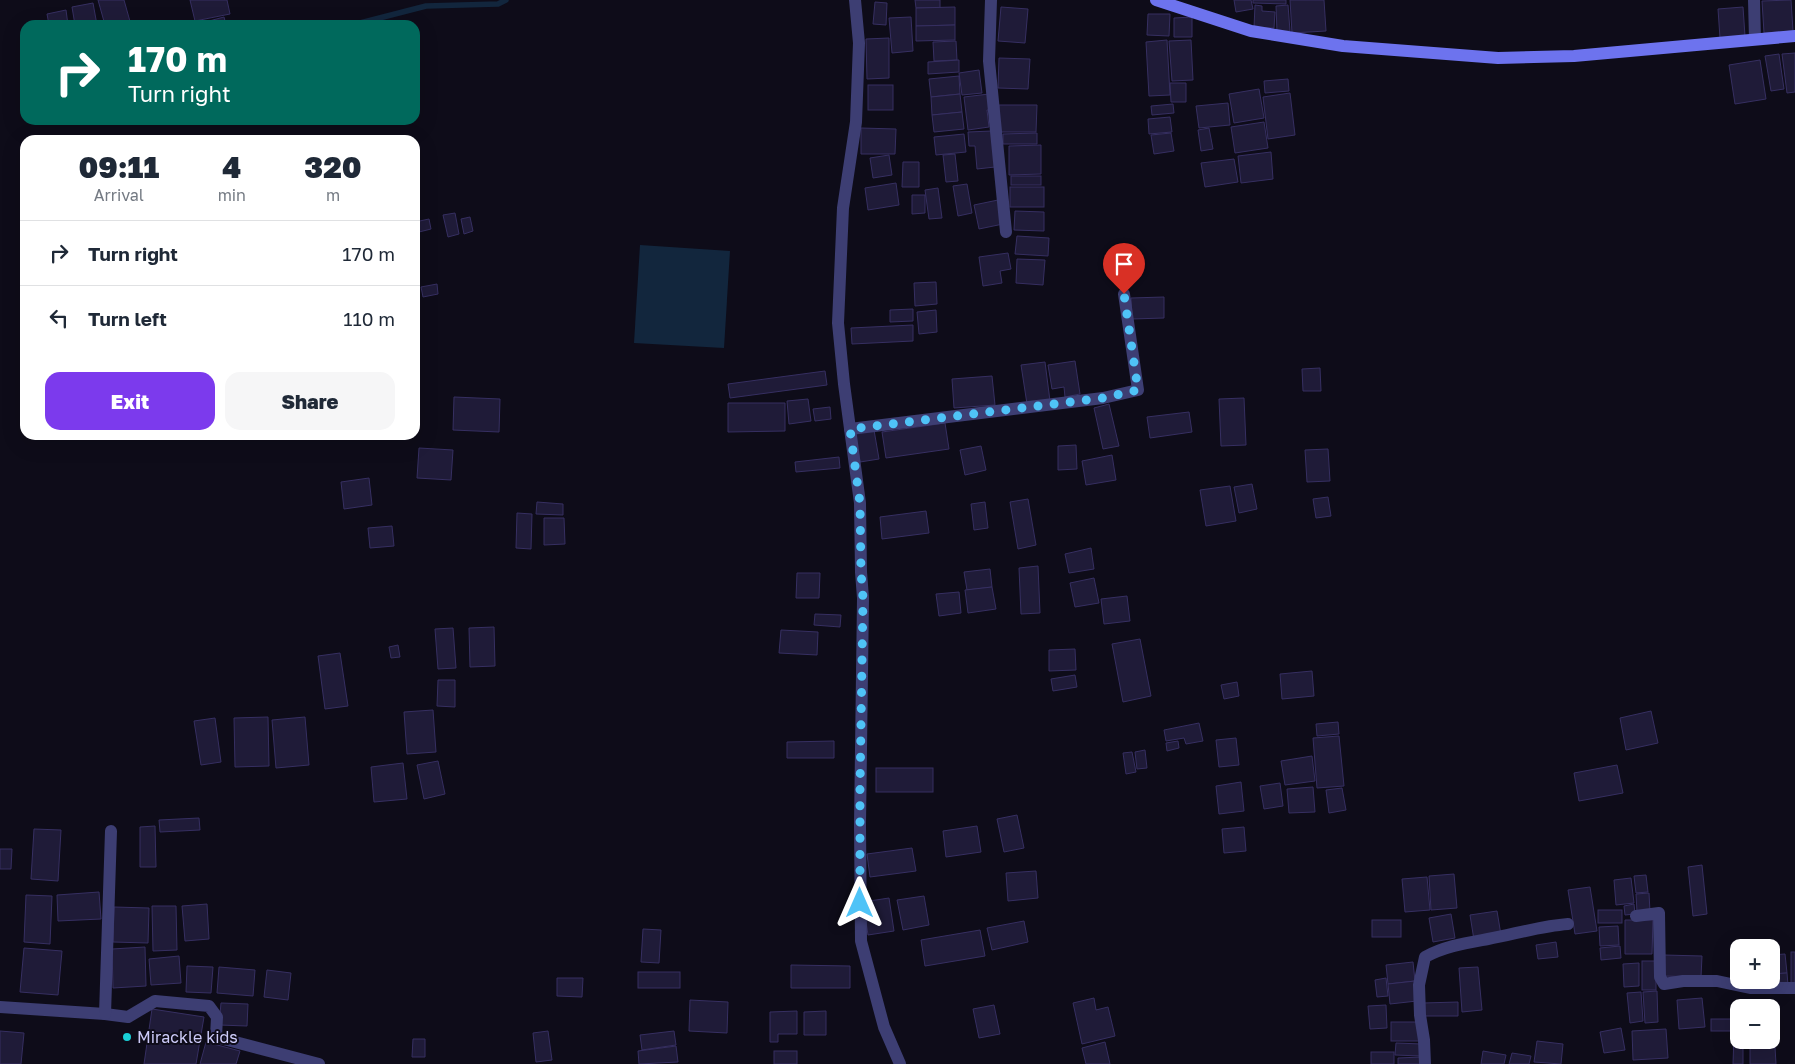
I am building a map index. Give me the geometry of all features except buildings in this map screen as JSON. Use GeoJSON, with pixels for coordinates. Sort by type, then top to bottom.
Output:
{"type":"FeatureCollection","features":[{"type":"Feature","properties":{"kind":"street"},"geometry":{"type":"LineString","coordinates":[[855,0],[860,43],[856,122],[843,208],[838,323],[860,503],[863,598],[860,806],[861,941],[884,1027],[900,1064]]}},
{"type":"Feature","properties":{"kind":"street"},"geometry":{"type":"LineString","coordinates":[[992,0],[989,61],[1006,232]]}},
{"type":"Feature","properties":{"kind":"street"},"geometry":{"type":"LineString","coordinates":[[1156,0],[1251,31],[1343,46],[1468,57],[1574,56],[1795,36]]}},
{"type":"Feature","properties":{"kind":"street"},"geometry":{"type":"LineString","coordinates":[[1754,0],[1755,40]]}},
{"type":"Feature","properties":{"kind":"street"},"geometry":{"type":"LineString","coordinates":[[850,429],[1103,398],[1138,390],[1124,294]]}},
{"type":"Feature","properties":{"kind":"street"},"geometry":{"type":"LineString","coordinates":[[105,1014],[111,831]]}},
{"type":"Feature","properties":{"kind":"street"},"geometry":{"type":"LineString","coordinates":[[1636,916],[1659,913],[1660,977],[1664,984],[1683,981],[1717,981],[1750,988],[1795,988]]}},
{"type":"Feature","properties":{"kind":"street"},"geometry":{"type":"LineString","coordinates":[[1425,1064],[1420,1015],[1420,985],[1425,957],[1436,950],[1462,943],[1488,940],[1550,925],[1568,924]]}},
{"type":"Feature","properties":{"kind":"street"},"geometry":{"type":"LineString","coordinates":[[0,1007],[128,1017],[155,1001],[209,1006],[218,1018],[216,1037],[319,1064]]}},
{"type":"Feature","properties":{"kind":"water"},"geometry":{"type":"Polygon","coordinates":[[[640,245],[730,251],[724,348],[634,343],[640,245]]]}},
{"type":"Feature","properties":{"kind":"waterway"},"geometry":{"type":"LineString","coordinates":[[372,20],[426,6],[498,4],[506,0]]}},
{"type":"Feature","properties":{"kind":"place","name":"Mirackle kids"},"geometry":{"type":"Point","coordinates":[127,1037]}},
{"type":"Feature","properties":{"kind":"route"},"geometry":{"type":"LineString","coordinates":[[860,903],[863,598],[860,503],[850,429],[1103,398],[1138,390],[1124,294]]}}]}
